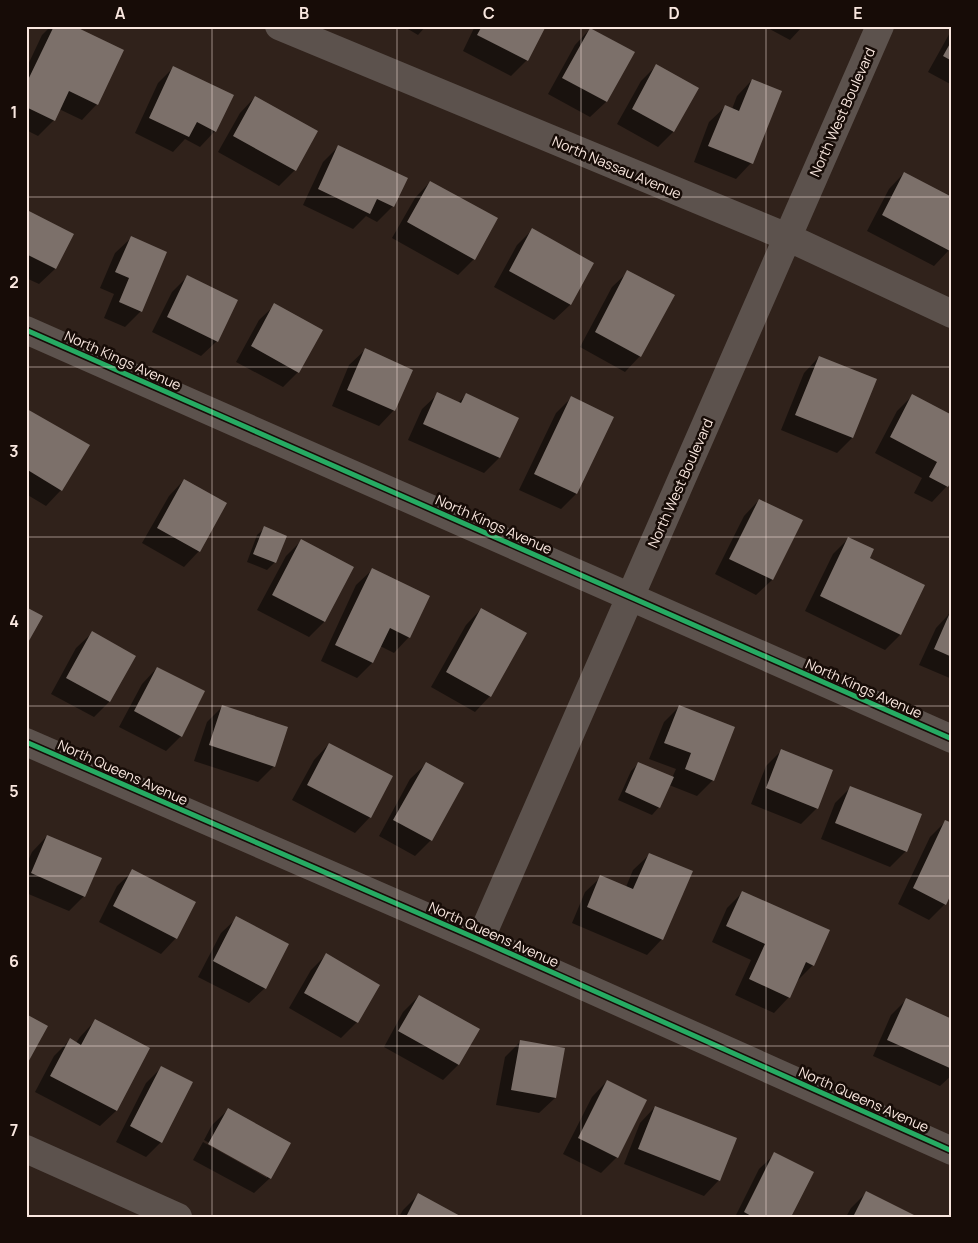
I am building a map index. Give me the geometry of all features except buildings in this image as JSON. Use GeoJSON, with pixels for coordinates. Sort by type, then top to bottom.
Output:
{"type":"FeatureCollection","features":[{"type":"Feature","properties":{"kind":"street","name":"North Nassau Avenue"},"geometry":{"type":"LineString","coordinates":[[280,26],[787,237],[952,314]]}},
{"type":"Feature","properties":{"kind":"street","name":"North West Boulevard"},"geometry":{"type":"LineString","coordinates":[[480,940],[880,26]]}},
{"type":"Feature","properties":{"kind":"street","name":"North Kings Avenue"},"geometry":{"type":"LineString","coordinates":[[26,330],[952,739]]}},
{"type":"Feature","properties":{"kind":"street","name":"North Queens Avenue"},"geometry":{"type":"LineString","coordinates":[[26,742],[480,940],[952,1151]]}},
{"type":"Feature","properties":{"kind":"street"},"geometry":{"type":"LineString","coordinates":[[26,1149],[178,1217]]}},
{"type":"Feature","properties":{"kind":"cycle path"},"geometry":{"type":"LineString","coordinates":[[26,330],[952,739]]}},
{"type":"Feature","properties":{"kind":"cycle path"},"geometry":{"type":"LineString","coordinates":[[26,742],[480,940],[952,1151]]}}]}
